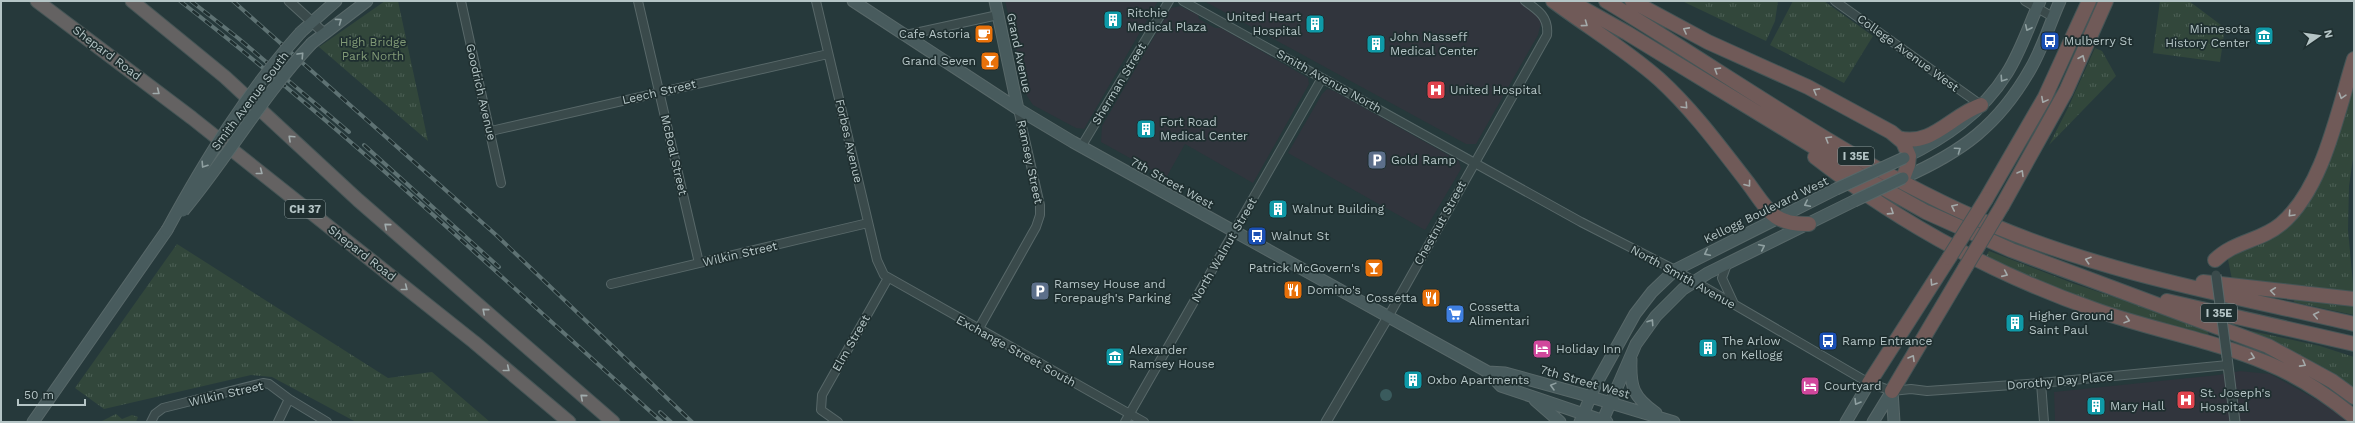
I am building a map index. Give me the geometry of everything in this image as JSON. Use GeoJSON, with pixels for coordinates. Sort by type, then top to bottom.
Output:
{"type":"FeatureCollection","features":[{"type":"Feature","properties":{"kind":"highway","name":"Shepard Road"},"geometry":{"type":"LineString","coordinates":[[37,1],[198,123],[474,342],[569,422]]}},
{"type":"Feature","properties":{"kind":"highway"},"geometry":{"type":"LineString","coordinates":[[132,1],[213,67],[358,200],[612,422]]}},
{"type":"Feature","properties":{"kind":"highway"},"geometry":{"type":"LineString","coordinates":[[1553,1],[1642,66],[1674,94],[1714,140],[1777,219],[1796,224],[1810,224]]}},
{"type":"Feature","properties":{"kind":"highway","name":"I 35E"},"geometry":{"type":"LineString","coordinates":[[1570,1],[1858,174],[1926,212],[2011,250],[2084,277],[2178,304],[2354,344]]}},
{"type":"Feature","properties":{"kind":"highway","name":"I 35E"},"geometry":{"type":"LineString","coordinates":[[1606,1],[1894,178],[1994,226],[2125,272],[2354,324]]}},
{"type":"Feature","properties":{"kind":"highway"},"geometry":{"type":"LineString","coordinates":[[1632,1],[1708,42],[1808,87],[1898,138],[1903,142],[1907,158],[1903,178]]}},
{"type":"Feature","properties":{"kind":"highway"},"geometry":{"type":"LineString","coordinates":[[1869,383],[1986,199],[2045,97],[2089,1]]}},
{"type":"Feature","properties":{"kind":"highway"},"geometry":{"type":"LineString","coordinates":[[1892,391],[2002,206],[2066,91],[2106,1]]}},
{"type":"Feature","properties":{"kind":"highway"},"geometry":{"type":"LineString","coordinates":[[2215,260],[2234,246],[2274,230],[2293,213],[2305,197],[2320,165],[2354,59]]}},
{"type":"Feature","properties":{"kind":"highway"},"geometry":{"type":"LineString","coordinates":[[1898,138],[1916,141],[1927,137],[1964,112],[1981,106]]}},
{"type":"Feature","properties":{"kind":"highway"},"geometry":{"type":"LineString","coordinates":[[1759,114],[1868,197],[1922,231],[1972,259],[2030,285],[2098,311],[2226,348],[2267,363],[2315,387],[2354,417]]}},
{"type":"Feature","properties":{"kind":"highway"},"geometry":{"type":"LineString","coordinates":[[2125,272],[2275,292],[2354,299]]}},
{"type":"Feature","properties":{"kind":"highway"},"geometry":{"type":"LineString","coordinates":[[2084,277],[2268,346],[2325,377],[2354,397]]}},
{"type":"Feature","properties":{"kind":"main road","name":"Smith Avenue South"},"geometry":{"type":"LineString","coordinates":[[167,230],[193,182],[257,84],[301,32],[336,1]]}},
{"type":"Feature","properties":{"kind":"main road","name":"Smith Avenue South"},"geometry":{"type":"LineString","coordinates":[[33,422],[167,230],[206,182],[269,93],[323,32],[367,1]]}},
{"type":"Feature","properties":{"kind":"main road","name":"7th Street West"},"geometry":{"type":"LineString","coordinates":[[853,1],[1018,110],[1081,147],[1488,372],[1501,386],[1530,396],[1581,418],[1604,421]]}},
{"type":"Feature","properties":{"kind":"main road","name":"Grand Avenue"},"geometry":{"type":"LineString","coordinates":[[995,1],[1018,110]]}},
{"type":"Feature","properties":{"kind":"main road"},"geometry":{"type":"LineString","coordinates":[[1604,421],[1610,403],[1631,356],[1656,316],[1693,281],[1854,201],[1950,156],[1974,139],[2000,113],[2014,96],[2032,67],[2060,1]]}},
{"type":"Feature","properties":{"kind":"main road","name":"Kellogg Boulevard West"},"geometry":{"type":"LineString","coordinates":[[1581,418],[1590,396],[1635,314],[1652,292],[1675,270],[1836,190],[1907,158],[1936,142],[1965,121],[1981,106],[2008,72],[2039,5]]}},
{"type":"Feature","properties":{"kind":"main road"},"geometry":{"type":"LineString","coordinates":[[1631,356],[1630,374],[1635,393],[1645,405],[1670,420]]}},
{"type":"Feature","properties":{"kind":"main road","name":"7th Street West"},"geometry":{"type":"LineString","coordinates":[[1488,372],[1506,373],[1670,420]]}},
{"type":"Feature","properties":{"kind":"main road"},"geometry":{"type":"LineString","coordinates":[[1846,422],[1869,383]]}},
{"type":"Feature","properties":{"kind":"main road"},"geometry":{"type":"LineString","coordinates":[[1873,422],[1892,391]]}},
{"type":"Feature","properties":{"kind":"main road"},"geometry":{"type":"LineString","coordinates":[[1892,391],[1894,422]]}},
{"type":"Feature","properties":{"kind":"main road"},"geometry":{"type":"LineString","coordinates":[[1530,396],[1560,422]]}},
{"type":"Feature","properties":{"kind":"street"},"geometry":{"type":"LineString","coordinates":[[289,1],[323,32]]}},
{"type":"Feature","properties":{"kind":"street","name":"Goodrich Avenue"},"geometry":{"type":"LineString","coordinates":[[461,1],[501,183]]}},
{"type":"Feature","properties":{"kind":"street","name":"McBoal Street"},"geometry":{"type":"LineString","coordinates":[[638,1],[699,263]]}},
{"type":"Feature","properties":{"kind":"street","name":"Forbes Avenue"},"geometry":{"type":"LineString","coordinates":[[816,1],[879,267],[888,278]]}},
{"type":"Feature","properties":{"kind":"street","name":"Sherman Street"},"geometry":{"type":"LineString","coordinates":[[1081,147],[1169,1]]}},
{"type":"Feature","properties":{"kind":"street","name":"Smith Avenue North"},"geometry":{"type":"LineString","coordinates":[[1183,1],[1475,162]]}},
{"type":"Feature","properties":{"kind":"street","name":"Chestnut Street"},"geometry":{"type":"LineString","coordinates":[[1326,422],[1388,317],[1547,35],[1546,22],[1539,11],[1525,1]]}},
{"type":"Feature","properties":{"kind":"street","name":"College Avenue West"},"geometry":{"type":"LineString","coordinates":[[1835,1],[1981,106]]}},
{"type":"Feature","properties":{"kind":"street"},"geometry":{"type":"LineString","coordinates":[[2025,1],[2039,5],[2053,17]]}},
{"type":"Feature","properties":{"kind":"street"},"geometry":{"type":"LineString","coordinates":[[906,35],[998,14]]}},
{"type":"Feature","properties":{"kind":"street","name":"Leech Street"},"geometry":{"type":"LineString","coordinates":[[490,132],[828,54]]}},
{"type":"Feature","properties":{"kind":"street","name":"North Walnut Street"},"geometry":{"type":"LineString","coordinates":[[1125,422],[1322,78]]}},
{"type":"Feature","properties":{"kind":"street","name":"Ramsey Street"},"geometry":{"type":"LineString","coordinates":[[978,330],[1036,227],[1040,215],[1040,205],[1018,110]]}},
{"type":"Feature","properties":{"kind":"street","name":"North Smith Avenue"},"geometry":{"type":"LineString","coordinates":[[1475,162],[1581,222],[1675,270],[1869,383],[1892,391]]}},
{"type":"Feature","properties":{"kind":"street","name":"Wilkin Street"},"geometry":{"type":"LineString","coordinates":[[611,284],[868,223]]}},
{"type":"Feature","properties":{"kind":"street"},"geometry":{"type":"LineString","coordinates":[[2215,260],[2235,422]]}},
{"type":"Feature","properties":{"kind":"street"},"geometry":{"type":"LineString","coordinates":[[1727,264],[1722,278],[1735,305]]}},
{"type":"Feature","properties":{"kind":"street","name":"Exchange Street South"},"geometry":{"type":"LineString","coordinates":[[888,278],[1144,422]]}},
{"type":"Feature","properties":{"kind":"street","name":"Elm Street"},"geometry":{"type":"LineString","coordinates":[[838,422],[821,410],[822,396],[888,278]]}},
{"type":"Feature","properties":{"kind":"street","name":"Dorothy Day Place"},"geometry":{"type":"LineString","coordinates":[[1892,391],[1967,389],[2041,383],[2228,361]]}},
{"type":"Feature","properties":{"kind":"street","name":"Wilkin Street"},"geometry":{"type":"LineString","coordinates":[[151,422],[158,410],[263,383],[269,384],[289,399],[327,422]]}},
{"type":"Feature","properties":{"kind":"street"},"geometry":{"type":"LineString","coordinates":[[2041,383],[2044,422]]}},
{"type":"Feature","properties":{"kind":"street"},"geometry":{"type":"LineString","coordinates":[[278,422],[289,399]]}},
{"type":"Feature","properties":{"kind":"shaded area"},"geometry":{"type":"Polygon","coordinates":[[[1005,1],[1158,1],[1084,129],[1076,128],[1033,105],[1027,96],[1005,1]]]}},
{"type":"Feature","properties":{"kind":"shaded area","name":"United Hospital"},"geometry":{"type":"Polygon","coordinates":[[[1204,1],[1518,1],[1535,12],[1541,23],[1538,35],[1476,144],[1466,144],[1204,1]]]}},
{"type":"Feature","properties":{"kind":"shaded area"},"geometry":{"type":"Polygon","coordinates":[[[1180,6],[1198,15],[1199,19],[1215,28],[1221,28],[1308,78],[1309,84],[1253,183],[1185,144],[1166,178],[1101,142],[1102,126],[1171,8],[1180,6]]]}},
{"type":"Feature","properties":{"kind":"shaded area","name":"Gold Ramp"},"geometry":{"type":"Polygon","coordinates":[[[1327,89],[1334,91],[1459,161],[1461,169],[1425,230],[1288,153],[1322,94],[1327,89]]]}},
{"type":"Feature","properties":{"kind":"shaded area","name":"St. Joseph's Hospital"},"geometry":{"type":"Polygon","coordinates":[[[2240,371],[2270,374],[2332,408],[2349,422],[2055,422],[2054,392],[2218,375],[2240,371]]]}},
{"type":"Feature","properties":{"kind":"green space","name":"High Bridge Park North"},"geometry":{"type":"Polygon","coordinates":[[[385,1],[398,1],[428,141],[319,47],[385,1]]]}},
{"type":"Feature","properties":{"kind":"green space"},"geometry":{"type":"Polygon","coordinates":[[[1682,1],[1778,1],[1775,21],[1766,41],[1682,1]]]}},
{"type":"Feature","properties":{"kind":"green space"},"geometry":{"type":"Polygon","coordinates":[[[1793,1],[1824,1],[1873,36],[1844,83],[1770,45],[1793,1]]]}},
{"type":"Feature","properties":{"kind":"green space"},"geometry":{"type":"Polygon","coordinates":[[[2160,1],[2189,1],[2225,28],[2220,62],[2153,53],[2160,1]]]}},
{"type":"Feature","properties":{"kind":"green space"},"geometry":{"type":"Polygon","coordinates":[[[2095,48],[2102,51],[2116,76],[2049,145],[2068,108],[2095,48]]]}},
{"type":"Feature","properties":{"kind":"green space"},"geometry":{"type":"Polygon","coordinates":[[[2354,72],[2354,152],[2349,186],[2348,230],[2354,295],[2233,284],[2227,255],[2296,215],[2354,72]]]}},
{"type":"Feature","properties":{"kind":"green space"},"geometry":{"type":"Polygon","coordinates":[[[177,244],[388,378],[432,372],[490,422],[356,422],[272,377],[251,375],[104,409],[75,388],[177,244]]]}},
{"type":"Feature","properties":{"kind":"green space"},"geometry":{"type":"Polygon","coordinates":[[[1989,251],[2075,284],[2207,328],[2209,337],[2100,307],[1985,258],[1989,251]]]}},
{"type":"Feature","properties":{"kind":"green space"},"geometry":{"type":"Polygon","coordinates":[[[2295,297],[2354,303],[2354,315],[2294,302],[2295,297]]]}},
{"type":"Feature","properties":{"kind":"green space"},"geometry":{"type":"Polygon","coordinates":[[[2251,331],[2320,346],[2354,357],[2354,395],[2250,336],[2251,331]]]}},
{"type":"Feature","properties":{"kind":"green space"},"geometry":{"type":"Polygon","coordinates":[[[116,414],[122,419],[132,415],[138,417],[136,422],[100,422],[116,414]]]}},
{"type":"Feature","properties":{"kind":"water"},"geometry":{"type":"Polygon","coordinates":[[[1384,389],[1388,389],[1392,395],[1388,401],[1384,401],[1380,397],[1380,393],[1384,389]]]}},
{"type":"Feature","properties":{"kind":"railway"},"geometry":{"type":"LineString","coordinates":[[180,1],[304,102],[364,154],[484,260],[662,422]]}},
{"type":"Feature","properties":{"kind":"railway"},"geometry":{"type":"LineString","coordinates":[[191,1],[238,38],[349,132]]}},
{"type":"Feature","properties":{"kind":"railway"},"geometry":{"type":"LineString","coordinates":[[233,1],[495,234],[692,422]]}},
{"type":"Feature","properties":{"kind":"railway"},"geometry":{"type":"LineString","coordinates":[[364,145],[499,267]]}},
{"type":"Feature","properties":{"kind":"railway"},"geometry":{"type":"LineString","coordinates":[[660,412],[671,422]]}},
{"type":"Feature","properties":{"kind":"place","name":"Ritchie Medical Plaza"},"geometry":{"type":"Point","coordinates":[1113,20]}},
{"type":"Feature","properties":{"kind":"place","name":"United Heart Hospital"},"geometry":{"type":"Point","coordinates":[1315,24]}},
{"type":"Feature","properties":{"kind":"place","name":"Cafe Astoria"},"geometry":{"type":"Point","coordinates":[984,34]}},
{"type":"Feature","properties":{"kind":"place","name":"Minnesota History Center"},"geometry":{"type":"Point","coordinates":[2264,36]}},
{"type":"Feature","properties":{"kind":"place","name":"Mulberry St"},"geometry":{"type":"Point","coordinates":[2050,41]}},
{"type":"Feature","properties":{"kind":"place","name":"John Nasseff Medical Center"},"geometry":{"type":"Point","coordinates":[1376,44]}},
{"type":"Feature","properties":{"kind":"place","name":"Grand Seven"},"geometry":{"type":"Point","coordinates":[990,61]}},
{"type":"Feature","properties":{"kind":"place","name":"United Hospital"},"geometry":{"type":"Point","coordinates":[1436,90]}},
{"type":"Feature","properties":{"kind":"place","name":"Fort Road Medical Center"},"geometry":{"type":"Point","coordinates":[1146,129]}},
{"type":"Feature","properties":{"kind":"place","name":"Gold Ramp"},"geometry":{"type":"Point","coordinates":[1377,160]}},
{"type":"Feature","properties":{"kind":"place","name":"Walnut Building"},"geometry":{"type":"Point","coordinates":[1278,209]}},
{"type":"Feature","properties":{"kind":"place","name":"Walnut St"},"geometry":{"type":"Point","coordinates":[1257,236]}},
{"type":"Feature","properties":{"kind":"place","name":"Patrick McGovern's"},"geometry":{"type":"Point","coordinates":[1374,268]}},
{"type":"Feature","properties":{"kind":"place","name":"Domino's"},"geometry":{"type":"Point","coordinates":[1293,290]}},
{"type":"Feature","properties":{"kind":"place","name":"Ramsey House and Forepaugh's Parking"},"geometry":{"type":"Point","coordinates":[1040,291]}},
{"type":"Feature","properties":{"kind":"place","name":"Cossetta"},"geometry":{"type":"Point","coordinates":[1431,298]}},
{"type":"Feature","properties":{"kind":"place","name":"Cossetta Alimentari"},"geometry":{"type":"Point","coordinates":[1455,314]}},
{"type":"Feature","properties":{"kind":"place","name":"Higher Ground Saint Paul"},"geometry":{"type":"Point","coordinates":[2015,323]}},
{"type":"Feature","properties":{"kind":"place","name":"Ramp Entrance"},"geometry":{"type":"Point","coordinates":[1828,341]}},
{"type":"Feature","properties":{"kind":"place","name":"The Arlow on Kellogg"},"geometry":{"type":"Point","coordinates":[1708,348]}},
{"type":"Feature","properties":{"kind":"place","name":"Holiday Inn"},"geometry":{"type":"Point","coordinates":[1542,349]}},
{"type":"Feature","properties":{"kind":"place","name":"Alexander Ramsey House"},"geometry":{"type":"Point","coordinates":[1115,357]}},
{"type":"Feature","properties":{"kind":"place","name":"Oxbo Apartments"},"geometry":{"type":"Point","coordinates":[1413,380]}},
{"type":"Feature","properties":{"kind":"place","name":"Courtyard"},"geometry":{"type":"Point","coordinates":[1810,386]}},
{"type":"Feature","properties":{"kind":"place","name":"St. Joseph's Hospital"},"geometry":{"type":"Point","coordinates":[2186,400]}},
{"type":"Feature","properties":{"kind":"place","name":"Mary Hall"},"geometry":{"type":"Point","coordinates":[2096,406]}}]}
